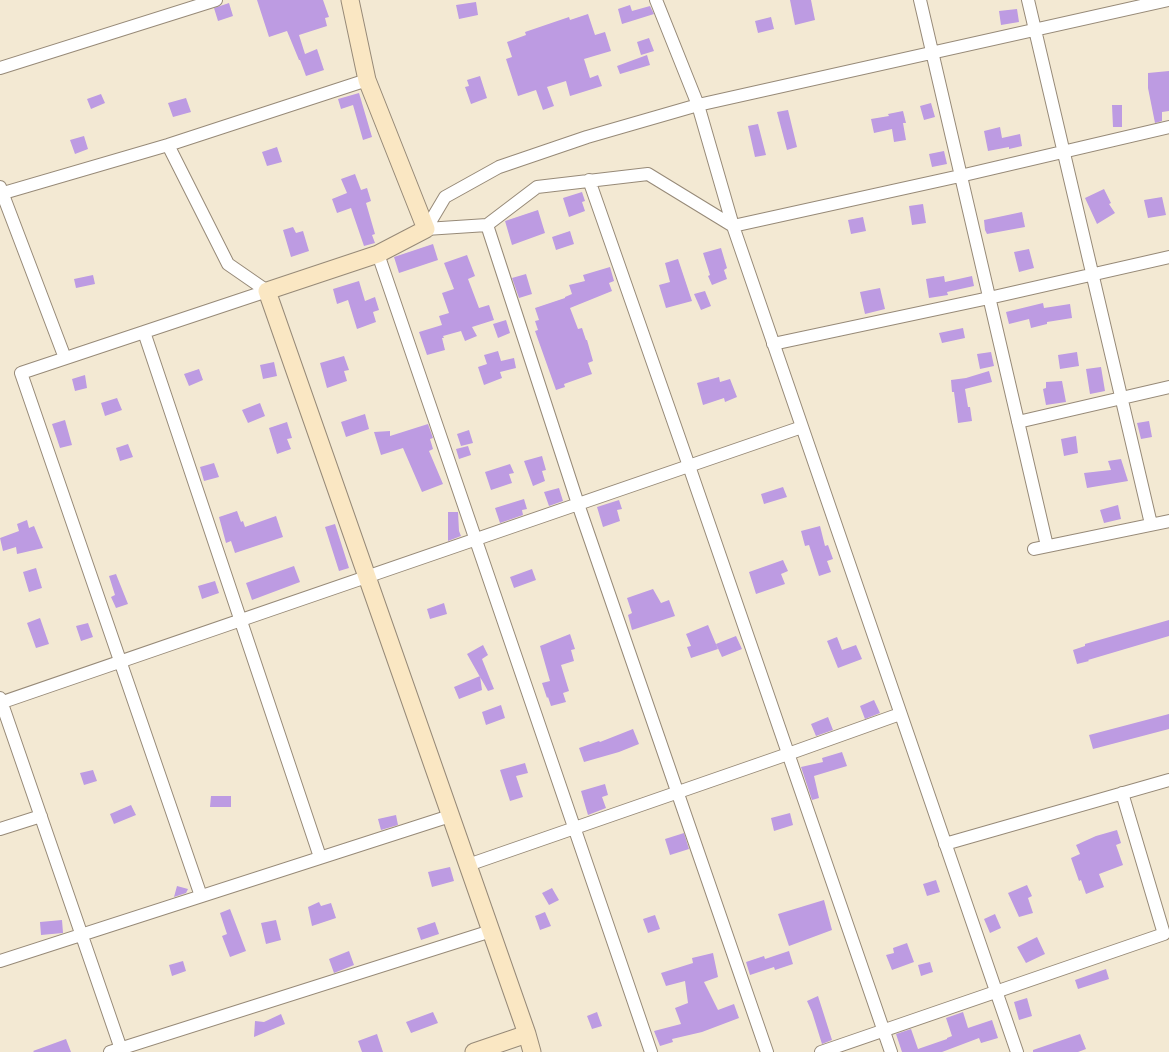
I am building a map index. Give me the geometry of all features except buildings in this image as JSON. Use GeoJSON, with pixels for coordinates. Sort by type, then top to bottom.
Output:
{"type":"FeatureCollection","features":[{"type":"Feature","properties":{"kind":"street"},"geometry":{"type":"LineString","coordinates":[[0,68],[216,0]]}},
{"type":"Feature","properties":{"kind":"street"},"geometry":{"type":"LineString","coordinates":[[350,0],[367,80],[426,229]]}},
{"type":"Feature","properties":{"kind":"street"},"geometry":{"type":"LineString","coordinates":[[656,0],[698,105],[733,226],[1017,1052]]}},
{"type":"Feature","properties":{"kind":"street"},"geometry":{"type":"LineString","coordinates":[[920,0],[1047,546]]}},
{"type":"Feature","properties":{"kind":"street"},"geometry":{"type":"LineString","coordinates":[[1028,0],[1151,524]]}},
{"type":"Feature","properties":{"kind":"street"},"geometry":{"type":"LineString","coordinates":[[426,229],[445,197],[499,167],[587,137],[698,105],[1168,0]]}},
{"type":"Feature","properties":{"kind":"street"},"geometry":{"type":"LineString","coordinates":[[65,358],[1,191],[168,146],[367,80]]}},
{"type":"Feature","properties":{"kind":"street"},"geometry":{"type":"LineString","coordinates":[[201,896],[21,373],[378,254],[426,229],[488,225],[537,188],[589,180],[648,174],[733,226],[960,176],[1169,127]]}},
{"type":"Feature","properties":{"kind":"street"},"geometry":{"type":"LineString","coordinates":[[168,146],[228,264],[267,291],[532,1052]]}},
{"type":"Feature","properties":{"kind":"street"},"geometry":{"type":"LineString","coordinates":[[589,180],[891,1052]]}},
{"type":"Feature","properties":{"kind":"street"},"geometry":{"type":"LineString","coordinates":[[488,225],[578,504],[767,1052]]}},
{"type":"Feature","properties":{"kind":"street"},"geometry":{"type":"LineString","coordinates":[[378,254],[651,1052]]}},
{"type":"Feature","properties":{"kind":"street"},"geometry":{"type":"LineString","coordinates":[[774,344],[1169,258]]}},
{"type":"Feature","properties":{"kind":"street"},"geometry":{"type":"LineString","coordinates":[[144,332],[320,857]]}},
{"type":"Feature","properties":{"kind":"street"},"geometry":{"type":"LineString","coordinates":[[1018,422],[1169,387]]}},
{"type":"Feature","properties":{"kind":"street"},"geometry":{"type":"LineString","coordinates":[[491,932],[118,1051],[41,816],[0,701],[121,661],[802,427]]}},
{"type":"Feature","properties":{"kind":"street"},"geometry":{"type":"LineString","coordinates":[[1034,549],[1169,520]]}},
{"type":"Feature","properties":{"kind":"street"},"geometry":{"type":"LineString","coordinates":[[468,865],[900,714]]}},
{"type":"Feature","properties":{"kind":"street"},"geometry":{"type":"LineString","coordinates":[[945,844],[1169,780]]}},
{"type":"Feature","properties":{"kind":"street"},"geometry":{"type":"LineString","coordinates":[[821,1052],[1164,934],[1122,794]]}},
{"type":"Feature","properties":{"kind":"street"},"geometry":{"type":"LineString","coordinates":[[0,829],[41,816]]}},
{"type":"Feature","properties":{"kind":"street"},"geometry":{"type":"LineString","coordinates":[[0,960],[450,816]]}},
{"type":"Feature","properties":{"kind":"street"},"geometry":{"type":"LineString","coordinates":[[474,1052],[527,1034]]}}]}
